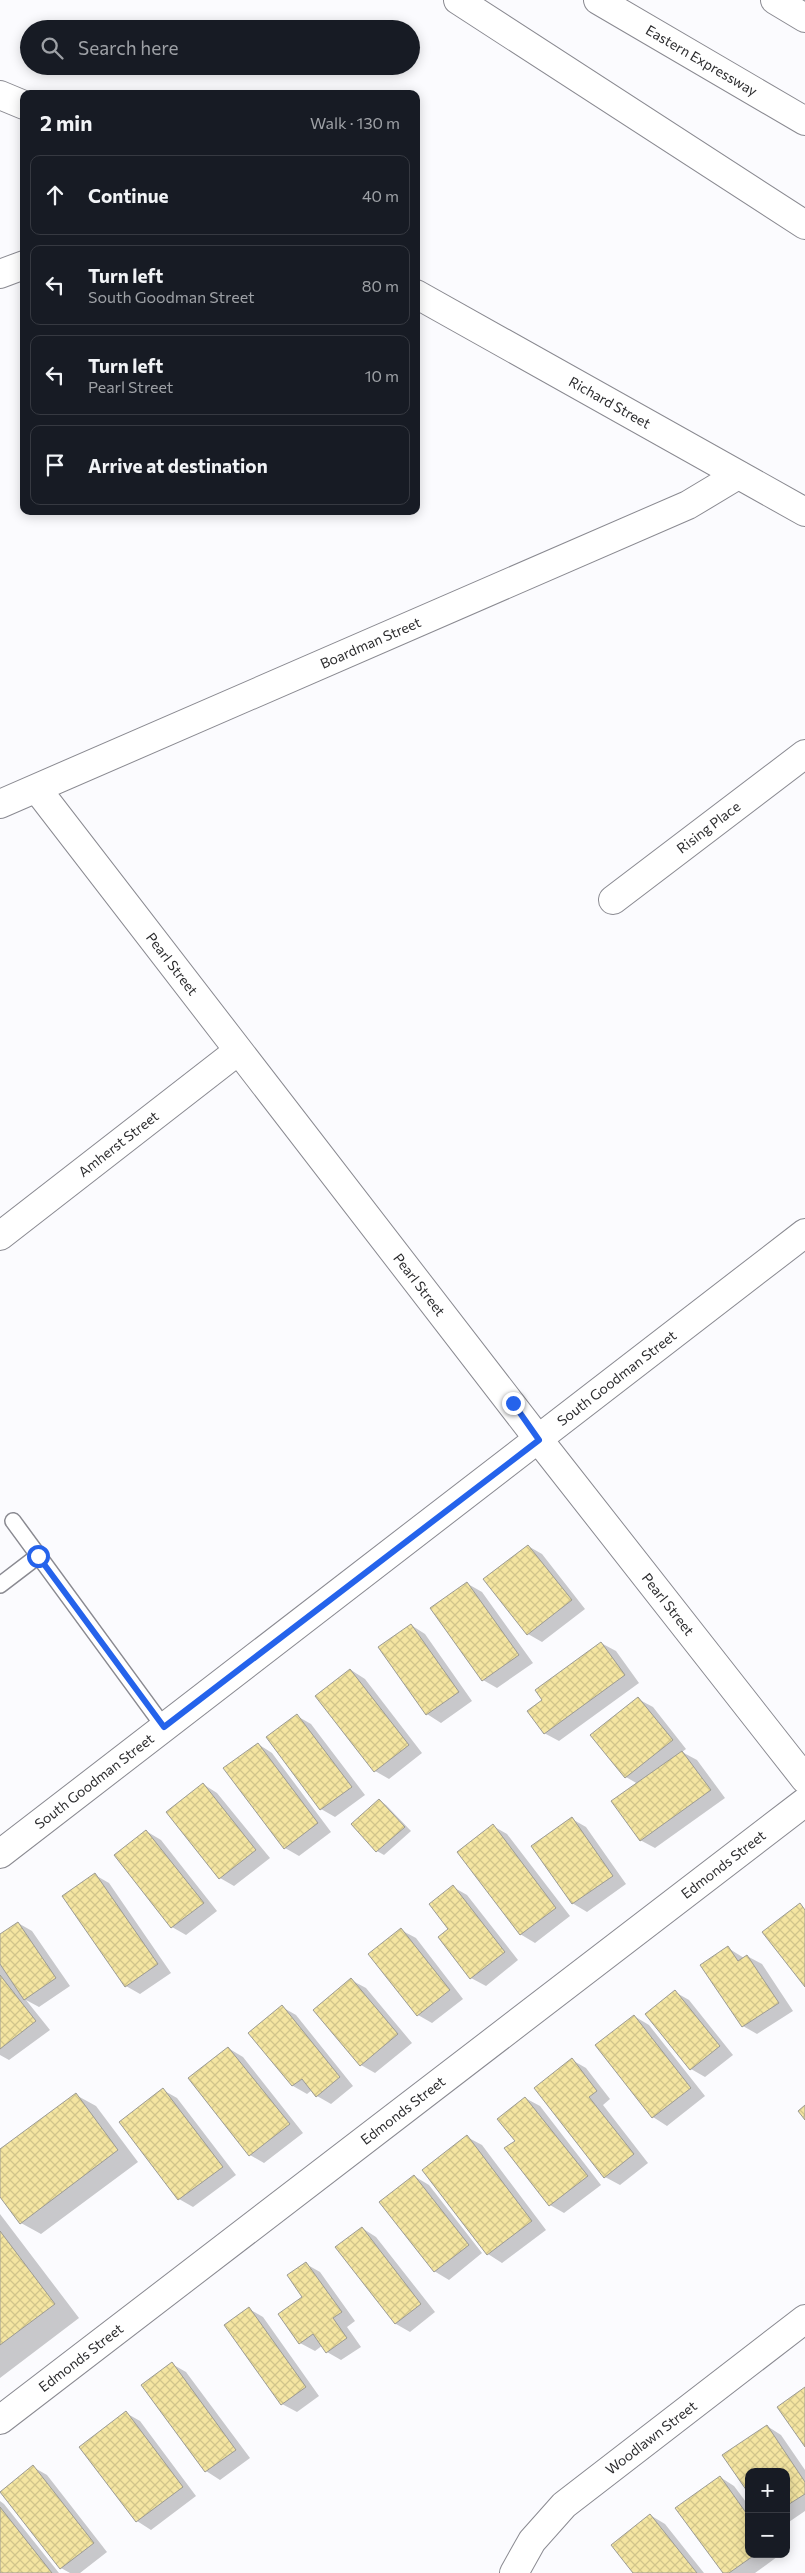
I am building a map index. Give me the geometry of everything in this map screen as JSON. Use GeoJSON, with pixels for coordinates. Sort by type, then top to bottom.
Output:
{"type":"FeatureCollection","features":[{"type":"Feature","properties":{"kind":"main road"},"geometry":{"type":"LineString","coordinates":[[458,0],[805,225]]}},
{"type":"Feature","properties":{"kind":"main road","name":"Eastern Expressway"},"geometry":{"type":"LineString","coordinates":[[598,0],[805,121]]}},
{"type":"Feature","properties":{"kind":"main road"},"geometry":{"type":"LineString","coordinates":[[776,0],[805,18]]}},
{"type":"Feature","properties":{"kind":"main road"},"geometry":{"type":"LineString","coordinates":[[0,95],[20,103]]}},
{"type":"Feature","properties":{"kind":"main road"},"geometry":{"type":"LineString","coordinates":[[0,274],[20,266]]}},
{"type":"Feature","properties":{"kind":"main road","name":"Richard Street"},"geometry":{"type":"LineString","coordinates":[[420,296],[805,512]]}},
{"type":"Feature","properties":{"kind":"main road","name":"Boardman Street"},"geometry":{"type":"LineString","coordinates":[[0,804],[688,505],[738,475]]}},
{"type":"Feature","properties":{"kind":"main road","name":"Rising Place"},"geometry":{"type":"LineString","coordinates":[[613,900],[805,754]]}},
{"type":"Feature","properties":{"kind":"main road","name":"Pearl Street"},"geometry":{"type":"LineString","coordinates":[[37,789],[539,1440],[805,1779]]}},
{"type":"Feature","properties":{"kind":"main road","name":"Amherst Street"},"geometry":{"type":"LineString","coordinates":[[0,1236],[238,1051]]}},
{"type":"Feature","properties":{"kind":"main road","name":"South Goodman Street"},"geometry":{"type":"LineString","coordinates":[[0,1854],[805,1233]]}},
{"type":"Feature","properties":{"kind":"main road","name":"Edmonds Street"},"geometry":{"type":"LineString","coordinates":[[0,2420],[805,1802]]}},
{"type":"Feature","properties":{"kind":"main road","name":"Woodlawn Street"},"geometry":{"type":"LineString","coordinates":[[514,2573],[532,2541],[564,2505],[805,2320]]}},
{"type":"Feature","properties":{"kind":"lane"},"geometry":{"type":"LineString","coordinates":[[13,1521],[164,1727]]}},
{"type":"Feature","properties":{"kind":"lane"},"geometry":{"type":"LineString","coordinates":[[0,1585],[38,1556]]}},
{"type":"Feature","properties":{"kind":"building"},"geometry":{"type":"Polygon","coordinates":[[[528,1545],[572,1600],[527,1635],[483,1579],[528,1545]]]}},
{"type":"Feature","properties":{"kind":"building"},"geometry":{"type":"Polygon","coordinates":[[[467,1582],[519,1655],[482,1681],[430,1608],[467,1582]]]}},
{"type":"Feature","properties":{"kind":"building"},"geometry":{"type":"Polygon","coordinates":[[[411,1624],[459,1692],[426,1715],[378,1647],[411,1624]]]}},
{"type":"Feature","properties":{"kind":"building"},"geometry":{"type":"Polygon","coordinates":[[[601,1642],[625,1675],[544,1734],[527,1711],[542,1700],[535,1690],[601,1642]]]}},
{"type":"Feature","properties":{"kind":"building"},"geometry":{"type":"Polygon","coordinates":[[[350,1669],[409,1745],[374,1772],[315,1696],[350,1669]]]}},
{"type":"Feature","properties":{"kind":"building"},"geometry":{"type":"Polygon","coordinates":[[[638,1697],[673,1740],[625,1778],[590,1735],[638,1697]]]}},
{"type":"Feature","properties":{"kind":"building"},"geometry":{"type":"Polygon","coordinates":[[[297,1714],[352,1787],[320,1810],[266,1737],[297,1714]]]}},
{"type":"Feature","properties":{"kind":"building"},"geometry":{"type":"Polygon","coordinates":[[[258,1743],[318,1823],[284,1849],[223,1768],[258,1743]]]}},
{"type":"Feature","properties":{"kind":"building"},"geometry":{"type":"Polygon","coordinates":[[[682,1751],[711,1790],[640,1841],[611,1801],[682,1751]]]}},
{"type":"Feature","properties":{"kind":"building"},"geometry":{"type":"Polygon","coordinates":[[[203,1783],[256,1850],[219,1879],[166,1812],[203,1783]]]}},
{"type":"Feature","properties":{"kind":"building"},"geometry":{"type":"Polygon","coordinates":[[[379,1799],[405,1827],[376,1852],[351,1824],[379,1799]]]}},
{"type":"Feature","properties":{"kind":"building"},"geometry":{"type":"Polygon","coordinates":[[[572,1817],[613,1876],[572,1904],[531,1846],[572,1817]]]}},
{"type":"Feature","properties":{"kind":"building"},"geometry":{"type":"Polygon","coordinates":[[[493,1824],[556,1908],[520,1935],[457,1852],[493,1824]]]}},
{"type":"Feature","properties":{"kind":"building"},"geometry":{"type":"Polygon","coordinates":[[[146,1830],[204,1903],[171,1928],[114,1855],[146,1830]]]}},
{"type":"Feature","properties":{"kind":"building"},"geometry":{"type":"Polygon","coordinates":[[[95,1873],[158,1964],[125,1987],[62,1896],[95,1873]]]}},
{"type":"Feature","properties":{"kind":"building"},"geometry":{"type":"Polygon","coordinates":[[[453,1885],[505,1952],[470,1979],[438,1937],[448,1929],[429,1904],[453,1885]]]}},
{"type":"Feature","properties":{"kind":"building"},"geometry":{"type":"Polygon","coordinates":[[[800,1903],[805,1910],[805,1987],[762,1932],[800,1903]]]}},
{"type":"Feature","properties":{"kind":"building"},"geometry":{"type":"Polygon","coordinates":[[[18,1922],[56,1978],[24,2000],[0,1964],[0,1934],[18,1922]]]}},
{"type":"Feature","properties":{"kind":"building"},"geometry":{"type":"Polygon","coordinates":[[[401,1928],[450,1990],[417,2016],[368,1954],[401,1928]]]}},
{"type":"Feature","properties":{"kind":"building"},"geometry":{"type":"Polygon","coordinates":[[[728,1946],[738,1961],[747,1955],[779,2003],[742,2027],[700,1965],[728,1946]]]}},
{"type":"Feature","properties":{"kind":"building"},"geometry":{"type":"Polygon","coordinates":[[[0,1975],[36,2021],[0,2049],[0,1975]]]}},
{"type":"Feature","properties":{"kind":"building"},"geometry":{"type":"Polygon","coordinates":[[[351,1978],[398,2034],[360,2066],[313,2010],[351,1978]]]}},
{"type":"Feature","properties":{"kind":"building"},"geometry":{"type":"Polygon","coordinates":[[[675,1990],[720,2046],[690,2070],[645,2014],[675,1990]]]}},
{"type":"Feature","properties":{"kind":"building"},"geometry":{"type":"Polygon","coordinates":[[[282,2005],[340,2077],[316,2097],[302,2079],[292,2086],[248,2033],[282,2005]]]}},
{"type":"Feature","properties":{"kind":"building"},"geometry":{"type":"Polygon","coordinates":[[[634,2015],[691,2088],[652,2118],[595,2045],[634,2015]]]}},
{"type":"Feature","properties":{"kind":"building"},"geometry":{"type":"Polygon","coordinates":[[[228,2047],[290,2124],[249,2156],[188,2078],[228,2047]]]}},
{"type":"Feature","properties":{"kind":"building"},"geometry":{"type":"Polygon","coordinates":[[[572,2058],[597,2091],[589,2097],[634,2154],[604,2178],[534,2088],[572,2058]]]}},
{"type":"Feature","properties":{"kind":"building"},"geometry":{"type":"Polygon","coordinates":[[[163,2088],[223,2167],[178,2200],[119,2122],[163,2088]]]}},
{"type":"Feature","properties":{"kind":"building"},"geometry":{"type":"Polygon","coordinates":[[[76,2093],[118,2150],[20,2224],[0,2197],[0,2149],[76,2093]]]}},
{"type":"Feature","properties":{"kind":"building"},"geometry":{"type":"Polygon","coordinates":[[[525,2097],[588,2176],[549,2206],[504,2148],[515,2141],[497,2119],[525,2097]]]}},
{"type":"Feature","properties":{"kind":"building"},"geometry":{"type":"Polygon","coordinates":[[[805,2105],[805,2120],[798,2111],[805,2105]]]}},
{"type":"Feature","properties":{"kind":"building"},"geometry":{"type":"Polygon","coordinates":[[[467,2135],[532,2221],[487,2255],[422,2170],[467,2135]]]}},
{"type":"Feature","properties":{"kind":"building"},"geometry":{"type":"Polygon","coordinates":[[[414,2175],[469,2245],[434,2272],[379,2202],[414,2175]]]}},
{"type":"Feature","properties":{"kind":"building"},"geometry":{"type":"Polygon","coordinates":[[[362,2227],[421,2304],[395,2324],[335,2247],[362,2227]]]}},
{"type":"Feature","properties":{"kind":"building"},"geometry":{"type":"Polygon","coordinates":[[[0,2231],[55,2304],[0,2345],[0,2231]]]}},
{"type":"Feature","properties":{"kind":"building"},"geometry":{"type":"Polygon","coordinates":[[[306,2262],[342,2312],[333,2318],[347,2338],[326,2353],[313,2334],[299,2344],[278,2314],[302,2297],[287,2275],[306,2262]]]}},
{"type":"Feature","properties":{"kind":"building"},"geometry":{"type":"Polygon","coordinates":[[[249,2307],[306,2387],[281,2405],[224,2325],[249,2307]]]}},
{"type":"Feature","properties":{"kind":"building"},"geometry":{"type":"Polygon","coordinates":[[[172,2362],[236,2450],[205,2472],[141,2385],[172,2362]]]}},
{"type":"Feature","properties":{"kind":"building"},"geometry":{"type":"Polygon","coordinates":[[[805,2387],[805,2447],[777,2407],[805,2387]]]}},
{"type":"Feature","properties":{"kind":"building"},"geometry":{"type":"Polygon","coordinates":[[[126,2411],[183,2487],[136,2522],[79,2447],[126,2411]]]}},
{"type":"Feature","properties":{"kind":"building"},"geometry":{"type":"Polygon","coordinates":[[[767,2425],[805,2482],[805,2494],[790,2503],[790,2468],[745,2468],[745,2488],[722,2455],[767,2425]]]}},
{"type":"Feature","properties":{"kind":"building"},"geometry":{"type":"Polygon","coordinates":[[[33,2465],[94,2543],[60,2569],[0,2492],[33,2465]]]}},
{"type":"Feature","properties":{"kind":"building"},"geometry":{"type":"Polygon","coordinates":[[[720,2476],[745,2511],[745,2558],[750,2558],[729,2573],[723,2573],[675,2508],[720,2476]]]}},
{"type":"Feature","properties":{"kind":"building"},"geometry":{"type":"Polygon","coordinates":[[[0,2507],[52,2573],[0,2573],[0,2507]]]}},
{"type":"Feature","properties":{"kind":"building"},"geometry":{"type":"Polygon","coordinates":[[[650,2514],[697,2573],[633,2573],[611,2545],[650,2514]]]}},
{"type":"Feature","properties":{"kind":"route"},"geometry":{"type":"LineString","coordinates":[[38,1556],[164,1727],[539,1440],[513,1403]]}}]}
